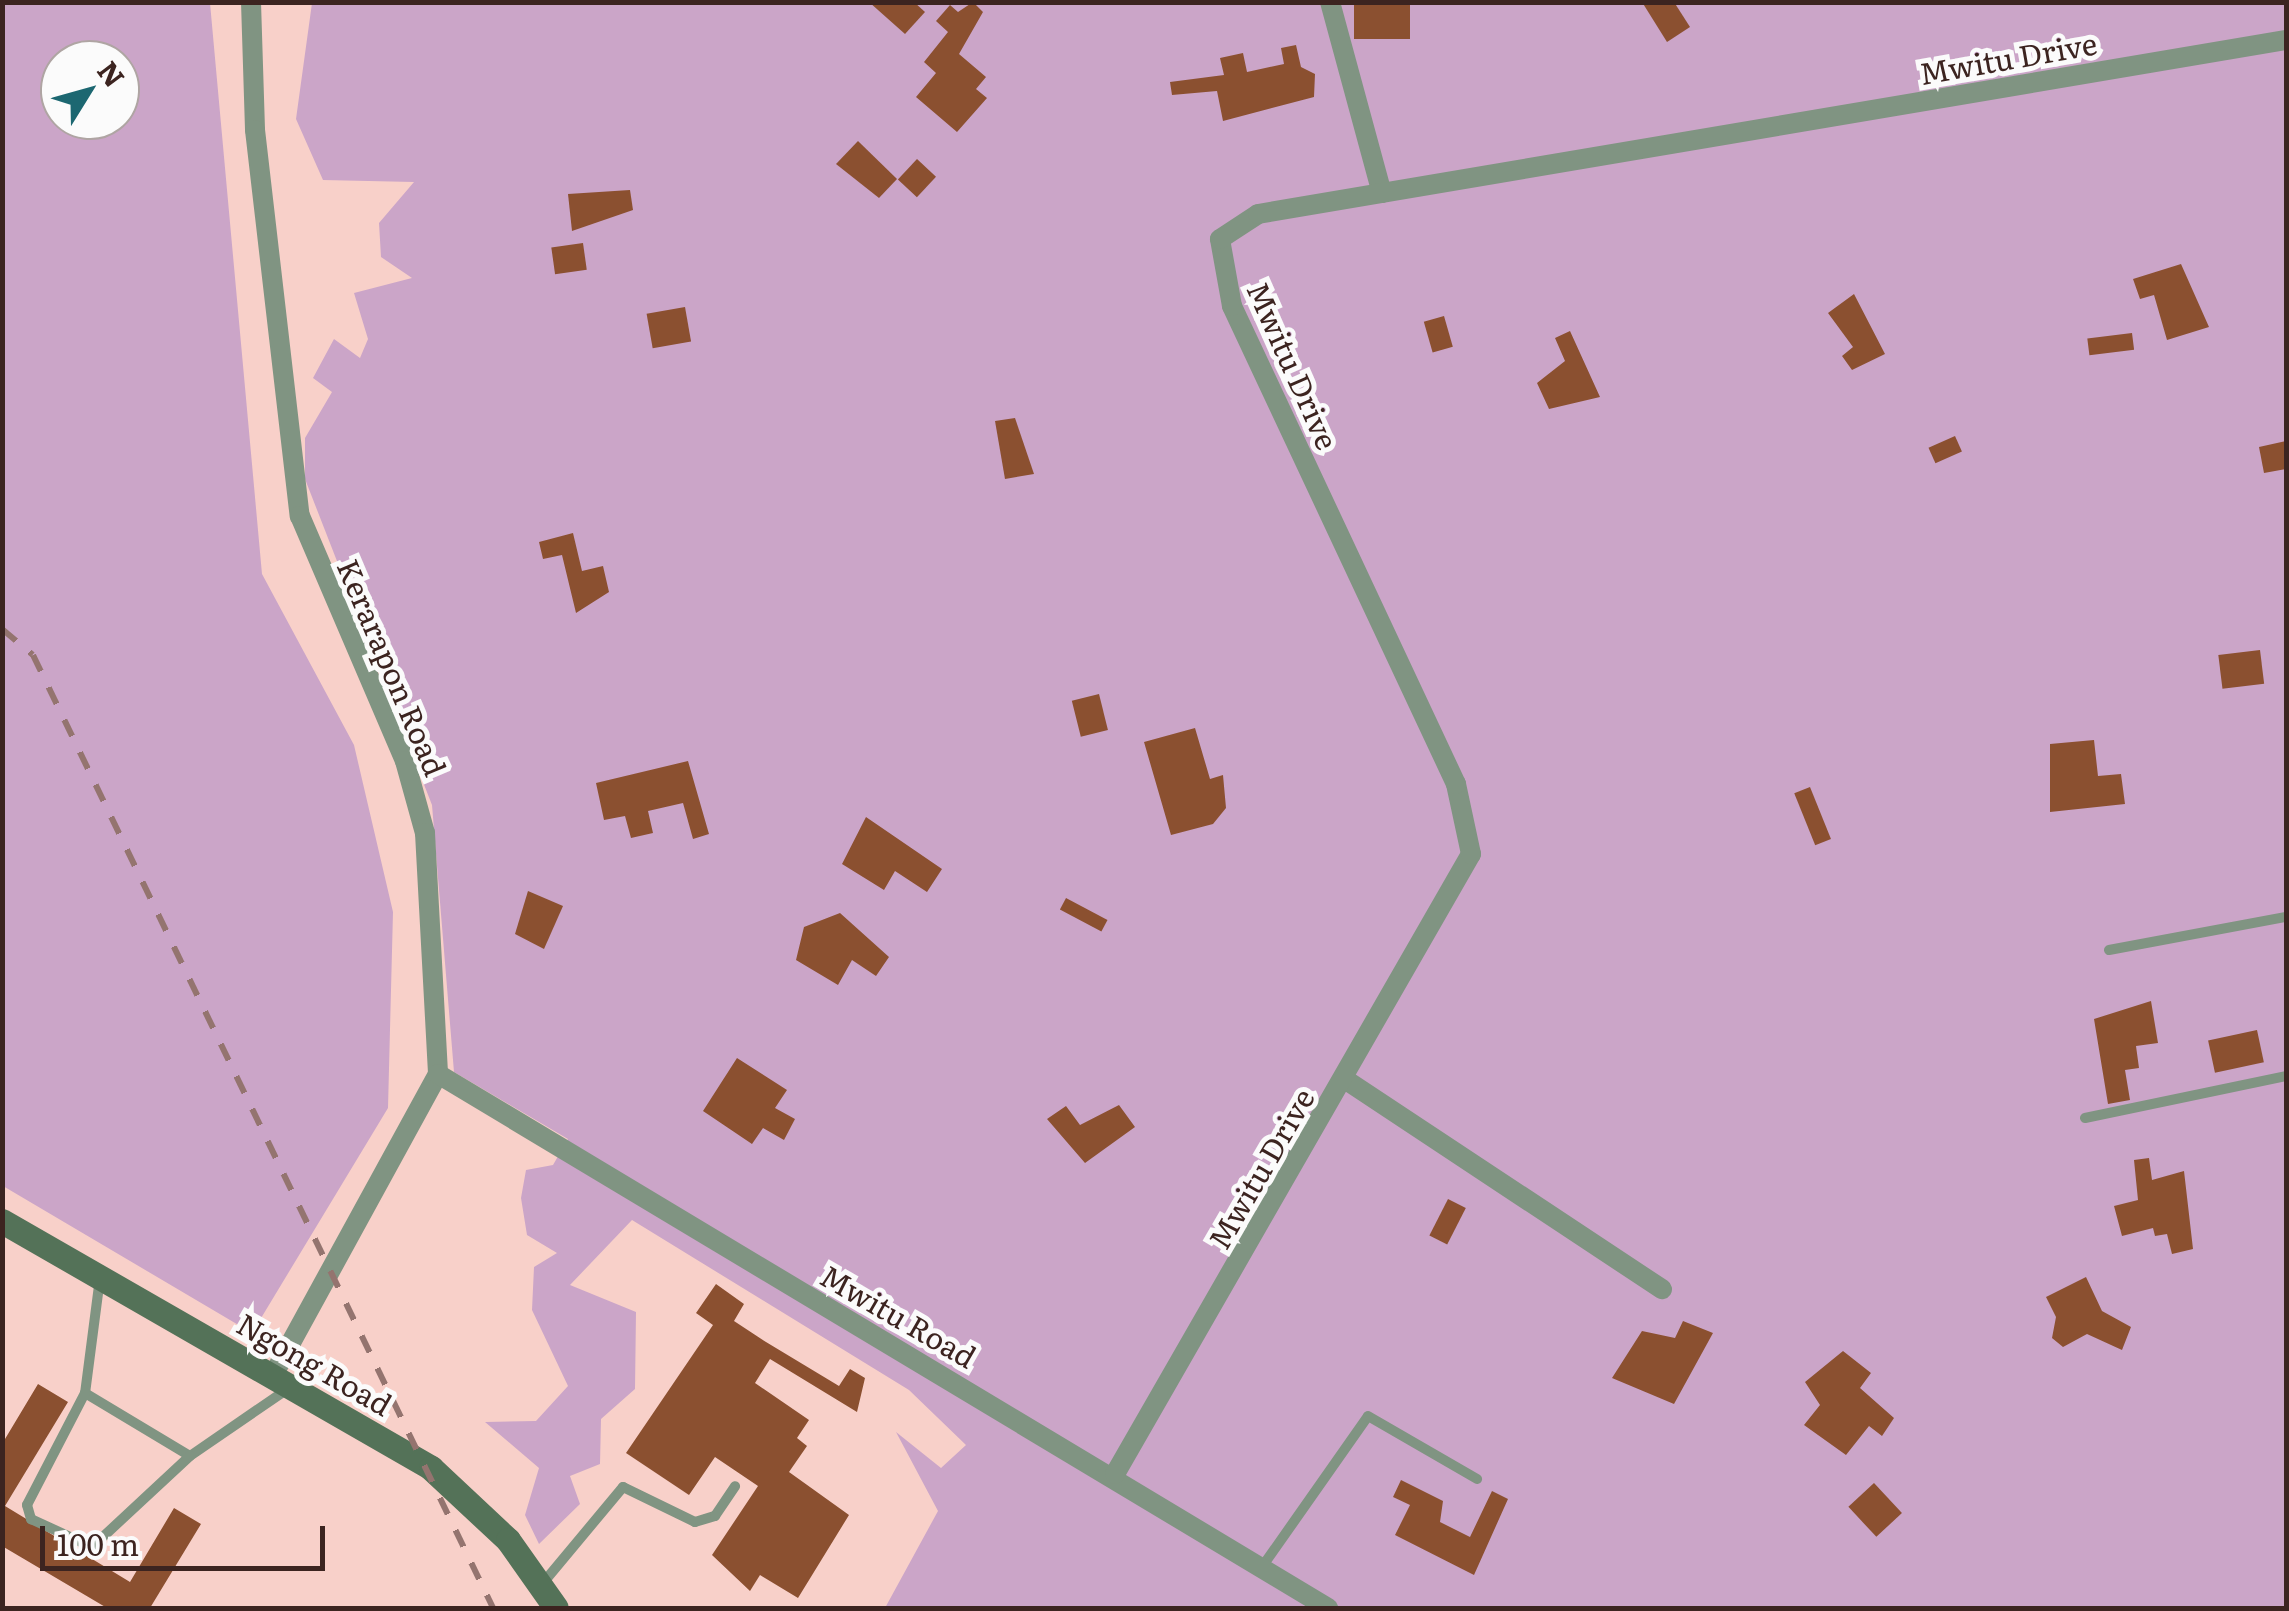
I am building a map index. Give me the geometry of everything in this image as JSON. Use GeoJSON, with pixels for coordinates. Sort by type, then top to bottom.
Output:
{"type":"FeatureCollection","features":[{"type":"Feature","properties":{"kind":"main road","name":"Ngong Road"},"geometry":{"type":"LineString","coordinates":[[2,1221],[431,1468],[542,1583],[556,1608]]}},
{"type":"Feature","properties":{"kind":"street","name":"Kerarapon Road"},"geometry":{"type":"LineString","coordinates":[[251,2],[255,130],[300,516],[405,761],[426,833],[438,1074]]}},
{"type":"Feature","properties":{"kind":"street"},"geometry":{"type":"LineString","coordinates":[[1330,2],[1382,193]]}},
{"type":"Feature","properties":{"kind":"street","name":"Mwitu Drive"},"geometry":{"type":"LineString","coordinates":[[1115,1474],[1461,882],[1470,822],[1232,306],[1220,239],[1258,214],[2286,40]]}},
{"type":"Feature","properties":{"kind":"street"},"geometry":{"type":"LineString","coordinates":[[282,1381],[438,1074]]}},
{"type":"Feature","properties":{"kind":"street","name":"Mwitu Road"},"geometry":{"type":"LineString","coordinates":[[438,1074],[1115,1474],[1328,1608]]}},
{"type":"Feature","properties":{"kind":"street"},"geometry":{"type":"LineString","coordinates":[[1346,1080],[1662,1289]]}},
{"type":"Feature","properties":{"kind":"lane"},"geometry":{"type":"LineString","coordinates":[[2108,950],[2286,918]]}},
{"type":"Feature","properties":{"kind":"lane"},"geometry":{"type":"LineString","coordinates":[[2085,1118],[2286,1076]]}},
{"type":"Feature","properties":{"kind":"lane"},"geometry":{"type":"LineString","coordinates":[[100,1277],[85,1393],[26,1504],[31,1519],[92,1547],[190,1456],[282,1381]]}},
{"type":"Feature","properties":{"kind":"lane"},"geometry":{"type":"LineString","coordinates":[[85,1393],[190,1456]]}},
{"type":"Feature","properties":{"kind":"lane"},"geometry":{"type":"LineString","coordinates":[[1262,1566],[1368,1416],[1477,1479]]}},
{"type":"Feature","properties":{"kind":"lane"},"geometry":{"type":"LineString","coordinates":[[542,1583],[624,1488],[695,1522],[716,1516],[735,1486]]}},
{"type":"Feature","properties":{"kind":"shaded area"},"geometry":{"type":"Polygon","coordinates":[[[3,2],[210,3],[262,574],[354,745],[393,912],[388,1108],[252,1333],[3,1186],[3,2]]]}},
{"type":"Feature","properties":{"kind":"shaded area"},"geometry":{"type":"Polygon","coordinates":[[[312,3],[2286,3],[2286,1608],[885,1608],[938,1511],[896,1432],[941,1468],[966,1445],[909,1390],[632,1220],[570,1285],[636,1312],[635,1389],[601,1419],[600,1464],[570,1476],[580,1504],[539,1544],[525,1515],[539,1468],[485,1422],[536,1421],[568,1386],[532,1310],[534,1267],[557,1253],[527,1235],[521,1198],[526,1170],[553,1165],[568,1139],[454,1072],[432,805],[305,479],[305,438],[332,392],[313,378],[334,339],[360,358],[368,339],[354,293],[412,278],[381,257],[379,223],[414,182],[323,180],[296,119],[312,3]]]}},
{"type":"Feature","properties":{"kind":"building"},"geometry":{"type":"Polygon","coordinates":[[[869,2],[914,2],[925,12],[905,34],[869,2]]]}},
{"type":"Feature","properties":{"kind":"building"},"geometry":{"type":"Polygon","coordinates":[[[973,2],[983,12],[959,54],[986,77],[976,89],[987,98],[957,132],[916,97],[936,73],[924,62],[948,32],[936,21],[950,5],[958,12],[973,2]]]}},
{"type":"Feature","properties":{"kind":"building"},"geometry":{"type":"Polygon","coordinates":[[[1354,2],[1410,2],[1410,39],[1354,39],[1354,2]]]}},
{"type":"Feature","properties":{"kind":"building"},"geometry":{"type":"Polygon","coordinates":[[[1642,2],[1674,2],[1690,27],[1667,42],[1642,2]]]}},
{"type":"Feature","properties":{"kind":"building"},"geometry":{"type":"Polygon","coordinates":[[[1296,45],[1301,67],[1315,74],[1314,97],[1223,121],[1217,91],[1172,95],[1170,82],[1224,75],[1220,58],[1243,53],[1247,72],[1284,64],[1281,48],[1296,45]]]}},
{"type":"Feature","properties":{"kind":"building"},"geometry":{"type":"Polygon","coordinates":[[[858,141],[897,179],[879,198],[836,164],[858,141]]]}},
{"type":"Feature","properties":{"kind":"building"},"geometry":{"type":"Polygon","coordinates":[[[917,159],[936,177],[917,197],[898,179],[917,159]]]}},
{"type":"Feature","properties":{"kind":"building"},"geometry":{"type":"Polygon","coordinates":[[[630,190],[633,210],[572,231],[568,194],[630,190]]]}},
{"type":"Feature","properties":{"kind":"building"},"geometry":{"type":"Polygon","coordinates":[[[583,243],[587,270],[555,274],[551,247],[583,243]]]}},
{"type":"Feature","properties":{"kind":"building"},"geometry":{"type":"Polygon","coordinates":[[[2181,264],[2209,327],[2167,340],[2154,295],[2140,299],[2133,279],[2181,264]]]}},
{"type":"Feature","properties":{"kind":"building"},"geometry":{"type":"Polygon","coordinates":[[[1854,294],[1885,354],[1852,370],[1842,356],[1853,347],[1828,313],[1854,294]]]}},
{"type":"Feature","properties":{"kind":"building"},"geometry":{"type":"Polygon","coordinates":[[[685,307],[691,341],[653,348],[647,314],[685,307]]]}},
{"type":"Feature","properties":{"kind":"building"},"geometry":{"type":"Polygon","coordinates":[[[1444,316],[1453,347],[1433,353],[1424,322],[1444,316]]]}},
{"type":"Feature","properties":{"kind":"building"},"geometry":{"type":"Polygon","coordinates":[[[1570,331],[1600,397],[1549,409],[1537,383],[1565,361],[1555,338],[1570,331]]]}},
{"type":"Feature","properties":{"kind":"building"},"geometry":{"type":"Polygon","coordinates":[[[2132,333],[2134,350],[2089,355],[2087,338],[2132,333]]]}},
{"type":"Feature","properties":{"kind":"building"},"geometry":{"type":"Polygon","coordinates":[[[1015,418],[1034,474],[1005,479],[995,421],[1015,418]]]}},
{"type":"Feature","properties":{"kind":"building"},"geometry":{"type":"Polygon","coordinates":[[[1955,436],[1962,452],[1935,463],[1929,448],[1955,436]]]}},
{"type":"Feature","properties":{"kind":"building"},"geometry":{"type":"Polygon","coordinates":[[[2286,441],[2286,469],[2264,473],[2259,447],[2286,441]]]}},
{"type":"Feature","properties":{"kind":"building"},"geometry":{"type":"Polygon","coordinates":[[[573,533],[582,571],[603,566],[609,592],[576,613],[562,555],[543,559],[539,542],[573,533]]]}},
{"type":"Feature","properties":{"kind":"building"},"geometry":{"type":"Polygon","coordinates":[[[2260,650],[2264,684],[2222,689],[2218,655],[2260,650]]]}},
{"type":"Feature","properties":{"kind":"building"},"geometry":{"type":"Polygon","coordinates":[[[1099,694],[1108,730],[1081,737],[1072,701],[1099,694]]]}},
{"type":"Feature","properties":{"kind":"building"},"geometry":{"type":"Polygon","coordinates":[[[1195,728],[1210,779],[1223,775],[1226,808],[1213,824],[1171,835],[1144,742],[1195,728]]]}},
{"type":"Feature","properties":{"kind":"building"},"geometry":{"type":"Polygon","coordinates":[[[2094,740],[2098,776],[2121,774],[2125,804],[2050,812],[2050,744],[2094,740]]]}},
{"type":"Feature","properties":{"kind":"building"},"geometry":{"type":"Polygon","coordinates":[[[688,761],[709,834],[693,839],[683,803],[648,811],[653,833],[631,838],[625,816],[604,820],[596,783],[688,761]]]}},
{"type":"Feature","properties":{"kind":"building"},"geometry":{"type":"Polygon","coordinates":[[[1810,787],[1831,839],[1815,845],[1794,793],[1810,787]]]}},
{"type":"Feature","properties":{"kind":"building"},"geometry":{"type":"Polygon","coordinates":[[[866,817],[942,869],[927,892],[895,871],[884,890],[842,864],[866,817]]]}},
{"type":"Feature","properties":{"kind":"building"},"geometry":{"type":"Polygon","coordinates":[[[528,891],[563,906],[544,949],[515,934],[528,891]]]}},
{"type":"Feature","properties":{"kind":"building"},"geometry":{"type":"Polygon","coordinates":[[[1066,898],[1107,920],[1101,932],[1060,909],[1066,898]]]}},
{"type":"Feature","properties":{"kind":"building"},"geometry":{"type":"Polygon","coordinates":[[[840,913],[889,957],[876,976],[852,960],[838,985],[796,960],[804,927],[840,913]]]}},
{"type":"Feature","properties":{"kind":"building"},"geometry":{"type":"Polygon","coordinates":[[[2151,1001],[2158,1043],[2136,1046],[2139,1068],[2125,1070],[2130,1100],[2108,1104],[2094,1019],[2151,1001]]]}},
{"type":"Feature","properties":{"kind":"building"},"geometry":{"type":"Polygon","coordinates":[[[2257,1030],[2264,1062],[2215,1073],[2208,1040],[2257,1030]]]}},
{"type":"Feature","properties":{"kind":"building"},"geometry":{"type":"Polygon","coordinates":[[[737,1058],[787,1090],[775,1108],[795,1119],[784,1140],[763,1128],[752,1144],[703,1111],[737,1058]]]}},
{"type":"Feature","properties":{"kind":"building"},"geometry":{"type":"Polygon","coordinates":[[[1119,1105],[1135,1127],[1085,1163],[1047,1119],[1066,1106],[1080,1125],[1119,1105]]]}},
{"type":"Feature","properties":{"kind":"building"},"geometry":{"type":"Polygon","coordinates":[[[2149,1158],[2152,1180],[2184,1171],[2193,1249],[2172,1254],[2167,1234],[2155,1236],[2153,1228],[2122,1236],[2114,1206],[2138,1200],[2134,1160],[2149,1158]]]}},
{"type":"Feature","properties":{"kind":"building"},"geometry":{"type":"Polygon","coordinates":[[[1448,1199],[1466,1208],[1447,1245],[1429,1236],[1448,1199]]]}},
{"type":"Feature","properties":{"kind":"building"},"geometry":{"type":"Polygon","coordinates":[[[2086,1277],[2102,1311],[2131,1327],[2122,1350],[2087,1334],[2063,1347],[2052,1338],[2056,1317],[2046,1297],[2086,1277]]]}},
{"type":"Feature","properties":{"kind":"building"},"geometry":{"type":"Polygon","coordinates":[[[716,1284],[744,1304],[734,1321],[766,1342],[839,1386],[850,1369],[865,1378],[857,1412],[770,1359],[755,1383],[809,1420],[797,1438],[807,1446],[789,1472],[849,1515],[798,1598],[760,1575],[750,1591],[712,1555],[758,1486],[715,1457],[689,1495],[626,1453],[713,1325],[696,1313],[716,1284]]]}},
{"type":"Feature","properties":{"kind":"building"},"geometry":{"type":"Polygon","coordinates":[[[1683,1321],[1713,1333],[1674,1404],[1612,1378],[1642,1331],[1675,1338],[1683,1321]]]}},
{"type":"Feature","properties":{"kind":"building"},"geometry":{"type":"Polygon","coordinates":[[[1843,1351],[1871,1373],[1860,1388],[1894,1418],[1882,1436],[1869,1426],[1846,1455],[1804,1425],[1820,1405],[1805,1382],[1843,1351]]]}},
{"type":"Feature","properties":{"kind":"building"},"geometry":{"type":"Polygon","coordinates":[[[38,1384],[68,1402],[5,1506],[130,1582],[174,1508],[201,1524],[150,1608],[107,1608],[2,1546],[2,1444],[38,1384]]]}},
{"type":"Feature","properties":{"kind":"building"},"geometry":{"type":"Polygon","coordinates":[[[1401,1480],[1443,1501],[1440,1522],[1470,1537],[1492,1491],[1508,1499],[1474,1575],[1395,1535],[1410,1505],[1393,1497],[1401,1480]]]}},
{"type":"Feature","properties":{"kind":"building"},"geometry":{"type":"Polygon","coordinates":[[[1874,1483],[1902,1513],[1876,1537],[1848,1507],[1874,1483]]]}},
{"type":"Feature","properties":{"kind":"railway"},"geometry":{"type":"LineString","coordinates":[[2,629],[33,655],[493,1608]]}}]}
